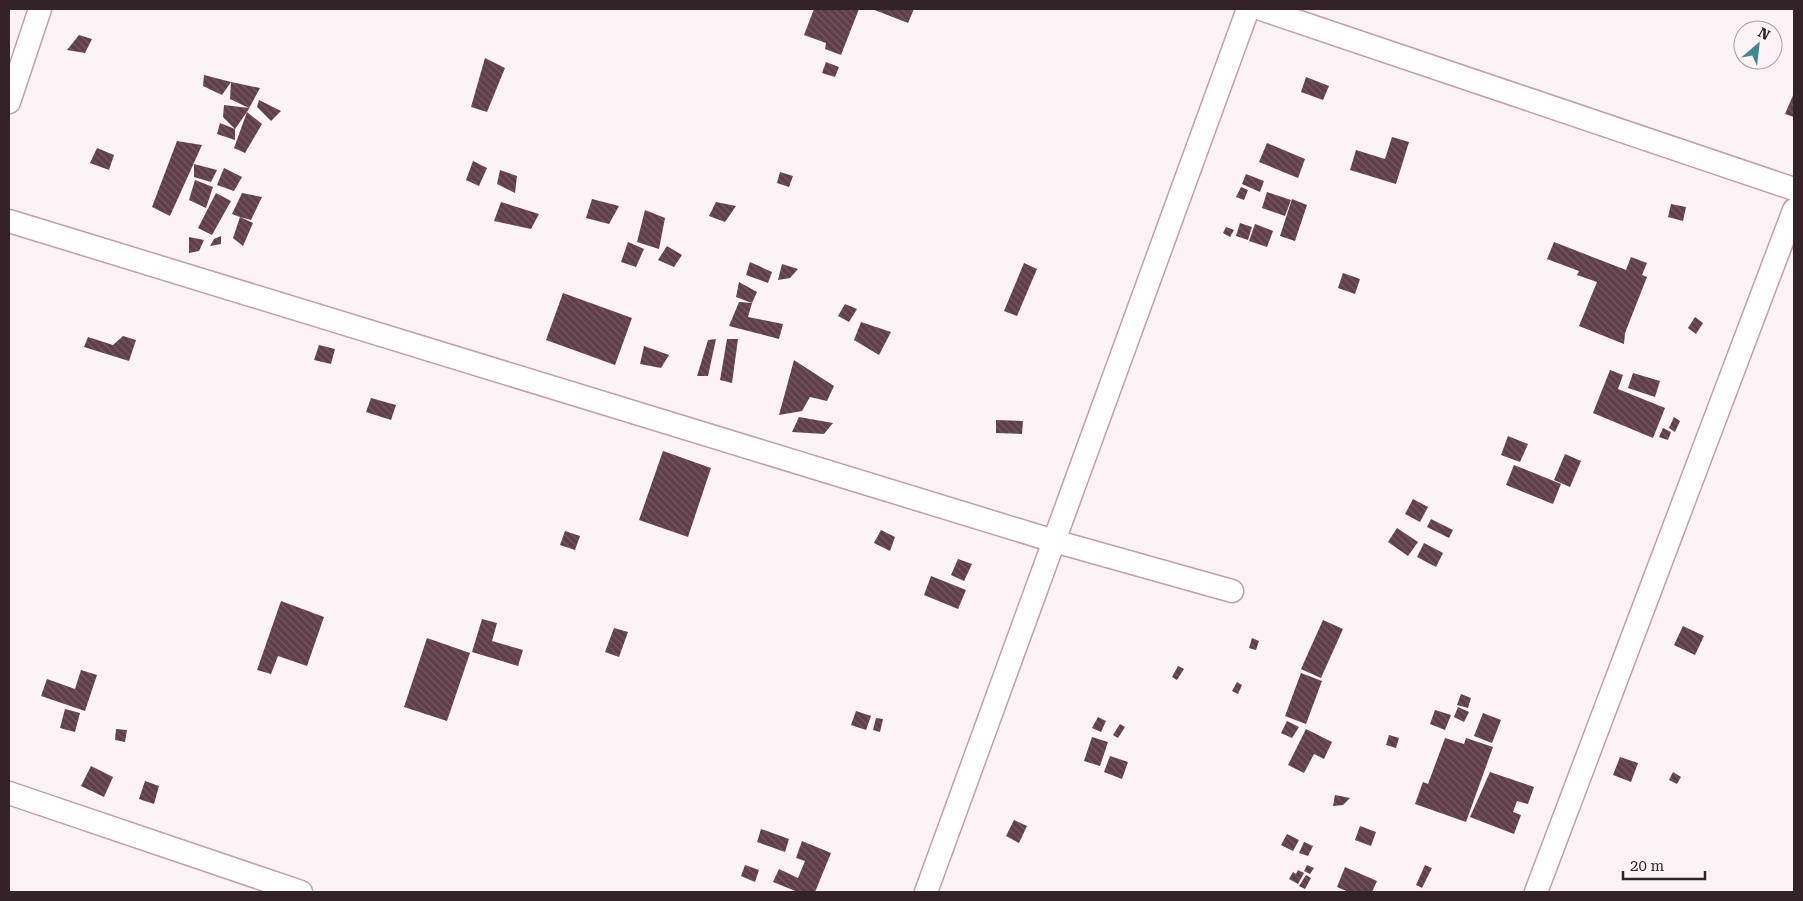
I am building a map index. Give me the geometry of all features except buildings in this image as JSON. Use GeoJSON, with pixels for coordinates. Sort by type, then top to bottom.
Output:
{"type":"FeatureCollection","features":[{"type":"Feature","properties":{"kind":"street"},"geometry":{"type":"LineString","coordinates":[[9,102],[40,9]]}},
{"type":"Feature","properties":{"kind":"street"},"geometry":{"type":"LineString","coordinates":[[926,892],[1248,9]]}},
{"type":"Feature","properties":{"kind":"street"},"geometry":{"type":"LineString","coordinates":[[1261,9],[1794,189]]}},
{"type":"Feature","properties":{"kind":"street"},"geometry":{"type":"LineString","coordinates":[[1536,892],[1794,210]]}},
{"type":"Feature","properties":{"kind":"street"},"geometry":{"type":"LineString","coordinates":[[9,221],[1054,541],[1232,591]]}},
{"type":"Feature","properties":{"kind":"street"},"geometry":{"type":"LineString","coordinates":[[9,793],[300,892]]}}]}
